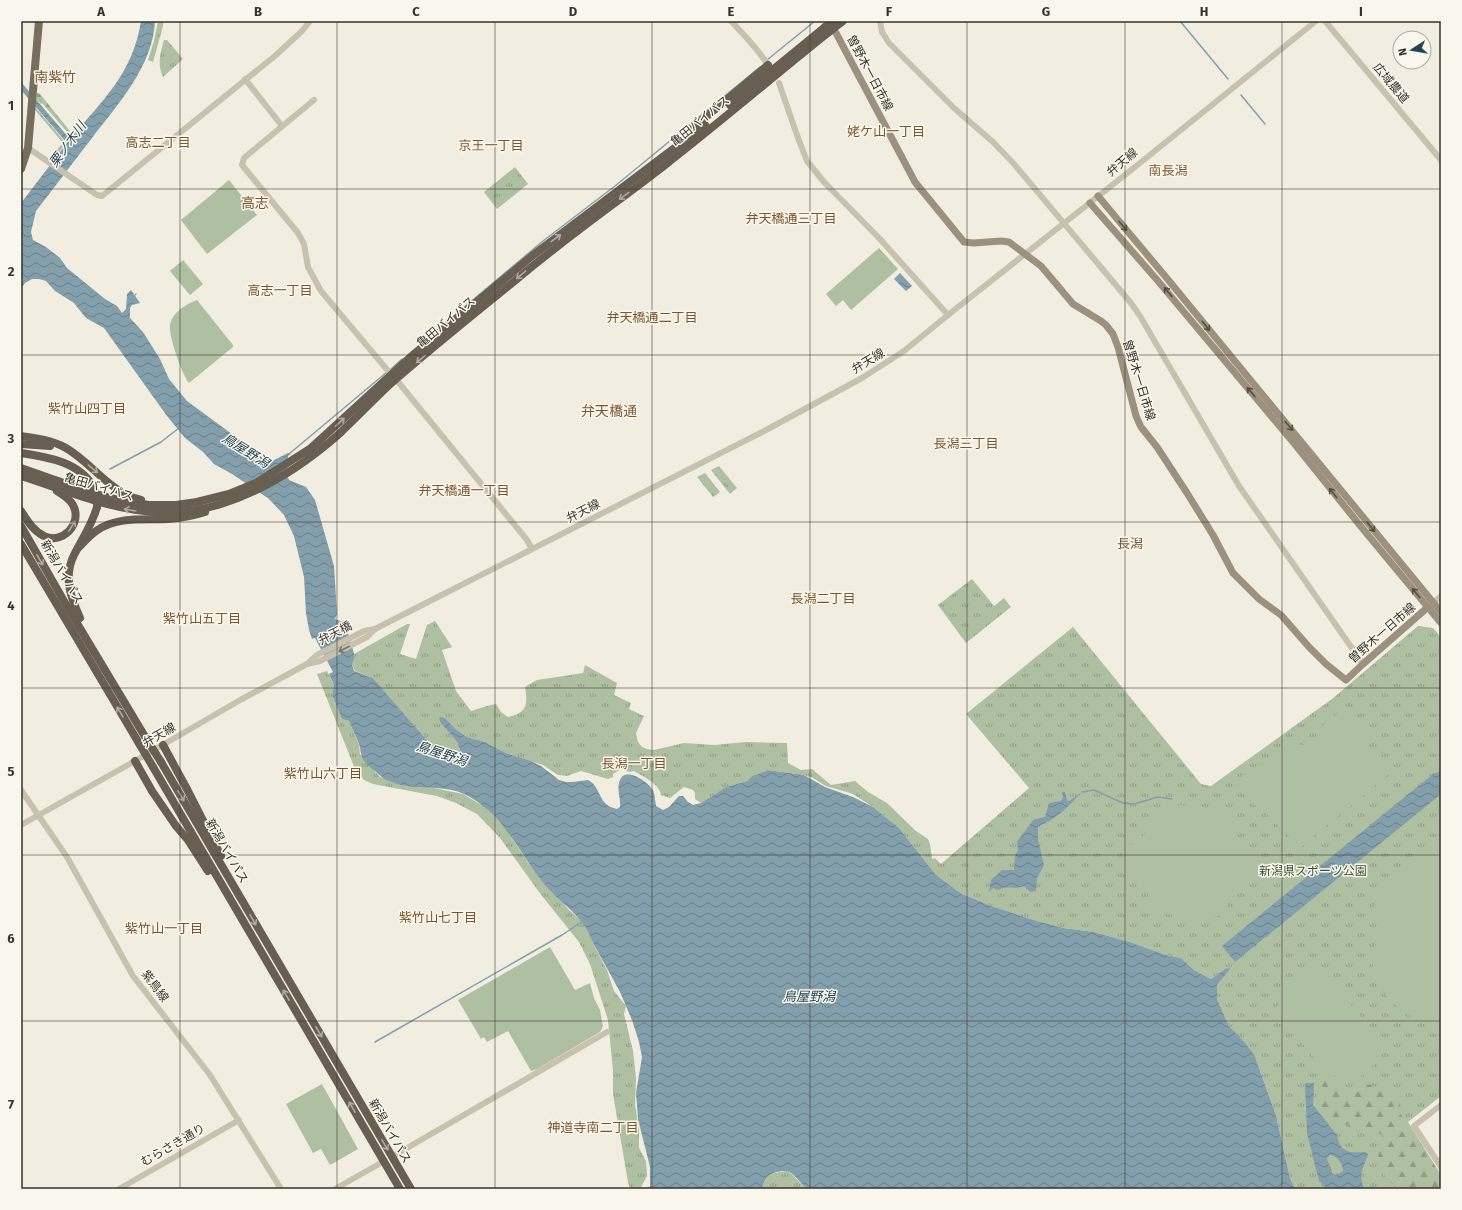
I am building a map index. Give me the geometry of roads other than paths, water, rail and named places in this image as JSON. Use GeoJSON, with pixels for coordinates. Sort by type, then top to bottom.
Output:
{"type":"FeatureCollection","features":[{"type":"Feature","properties":{"kind":"highway","name":"亀田バイパス"},"geometry":{"type":"LineString","coordinates":[[313,451],[414,354],[532,256],[698,131],[832,27],[843,21]]}},
{"type":"Feature","properties":{"kind":"highway","name":"亀田バイパス"},"geometry":{"type":"LineString","coordinates":[[21,476],[93,501],[121,508],[147,512],[170,512],[200,509],[220,504],[246,492],[270,475],[313,451],[339,434],[388,386],[539,260],[667,164],[832,27]]}},
{"type":"Feature","properties":{"kind":"highway"},"geometry":{"type":"LineString","coordinates":[[609,198],[650,161],[700,123],[767,63]]}},
{"type":"Feature","properties":{"kind":"highway"},"geometry":{"type":"LineString","coordinates":[[21,436],[52,442],[65,448],[117,489],[135,498],[158,505]]}},
{"type":"Feature","properties":{"kind":"highway"},"geometry":{"type":"LineString","coordinates":[[21,444],[49,446],[77,456]]}},
{"type":"Feature","properties":{"kind":"highway"},"geometry":{"type":"LineString","coordinates":[[21,453],[51,458],[71,466],[83,473],[90,480],[94,488],[97,499],[97,507],[91,524],[71,561],[69,572],[70,594],[94,651]]}},
{"type":"Feature","properties":{"kind":"highway","name":"亀田バイパス"},"geometry":{"type":"LineString","coordinates":[[21,468],[92,493],[123,501],[158,505],[176,505],[197,502],[246,492]]}},
{"type":"Feature","properties":{"kind":"highway"},"geometry":{"type":"LineString","coordinates":[[21,511],[32,526],[45,536],[58,538],[69,532],[76,520],[76,512],[73,505],[64,496],[45,484]]}},
{"type":"Feature","properties":{"kind":"highway"},"geometry":{"type":"LineString","coordinates":[[78,548],[97,530],[114,523],[132,520],[169,519],[191,516],[222,508],[246,492]]}},
{"type":"Feature","properties":{"kind":"highway","name":"新潟バイパス"},"geometry":{"type":"LineString","coordinates":[[21,526],[161,762],[410,1189]]}},
{"type":"Feature","properties":{"kind":"highway","name":"新潟バイパス"},"geometry":{"type":"LineString","coordinates":[[21,544],[400,1189]]}},
{"type":"Feature","properties":{"kind":"highway"},"geometry":{"type":"LineString","coordinates":[[21,555],[57,610],[69,624]]}},
{"type":"Feature","properties":{"kind":"highway"},"geometry":{"type":"LineString","coordinates":[[163,745],[213,838],[242,901]]}},
{"type":"Feature","properties":{"kind":"highway"},"geometry":{"type":"LineString","coordinates":[[135,762],[152,791],[176,826],[188,840],[218,886],[234,905]]}},
{"type":"Feature","properties":{"kind":"main road"},"geometry":{"type":"LineString","coordinates":[[21,169],[28,148],[39,21]]}},
{"type":"Feature","properties":{"kind":"main road","name":"曽野木一日市線"},"geometry":{"type":"LineString","coordinates":[[832,27],[915,182],[956,234],[964,242],[1009,242],[1041,266],[1073,304],[1101,321],[1112,334],[1118,347],[1136,416],[1141,427],[1157,447],[1188,493],[1233,573],[1259,600],[1281,615],[1309,647],[1326,664],[1346,680],[1431,605]]}},
{"type":"Feature","properties":{"kind":"main road","name":"曽野木一日市線"},"geometry":{"type":"LineString","coordinates":[[1098,196],[1165,276],[1431,605],[1441,623]]}},
{"type":"Feature","properties":{"kind":"main road","name":"曽野木一日市線"},"geometry":{"type":"LineString","coordinates":[[1090,203],[1158,281],[1293,442],[1358,523],[1431,605],[1441,612]]}},
{"type":"Feature","properties":{"kind":"street"},"geometry":{"type":"LineString","coordinates":[[28,148],[97,195],[102,196],[276,55],[302,31],[310,21]]}},
{"type":"Feature","properties":{"kind":"street"},"geometry":{"type":"LineString","coordinates":[[731,21],[767,63]]}},
{"type":"Feature","properties":{"kind":"street"},"geometry":{"type":"LineString","coordinates":[[880,21],[882,32],[889,43],[954,108],[993,142],[1023,174],[1123,292],[1140,316],[1239,486],[1363,664]]}},
{"type":"Feature","properties":{"kind":"street","name":"弁天線"},"geometry":{"type":"LineString","coordinates":[[375,630],[766,430],[862,378],[904,351],[1316,21]]}},
{"type":"Feature","properties":{"kind":"street","name":"広域農道"},"geometry":{"type":"LineString","coordinates":[[1324,21],[1441,160]]}},
{"type":"Feature","properties":{"kind":"street"},"geometry":{"type":"LineString","coordinates":[[245,79],[282,126]]}},
{"type":"Feature","properties":{"kind":"street"},"geometry":{"type":"LineString","coordinates":[[779,83],[798,138],[808,161],[824,182],[880,239],[948,315]]}},
{"type":"Feature","properties":{"kind":"street"},"geometry":{"type":"LineString","coordinates":[[314,100],[244,158],[242,166],[298,233],[304,244],[308,268],[321,291],[388,371]]}},
{"type":"Feature","properties":{"kind":"street"},"geometry":{"type":"LineString","coordinates":[[399,384],[532,549]]}},
{"type":"Feature","properties":{"kind":"street"},"geometry":{"type":"LineString","coordinates":[[1431,605],[1441,596]]}},
{"type":"Feature","properties":{"kind":"street","name":"弁天橋"},"geometry":{"type":"LineString","coordinates":[[307,664],[317,655],[364,631],[375,630]]}},
{"type":"Feature","properties":{"kind":"street","name":"弁天橋"},"geometry":{"type":"LineString","coordinates":[[307,664],[320,661],[367,637],[375,630]]}},
{"type":"Feature","properties":{"kind":"street","name":"弁天線"},"geometry":{"type":"LineString","coordinates":[[21,825],[135,762],[242,699],[307,664]]}},
{"type":"Feature","properties":{"kind":"street"},"geometry":{"type":"LineString","coordinates":[[173,763],[170,751],[173,742],[185,732]]}},
{"type":"Feature","properties":{"kind":"street","name":"紫鳥線"},"geometry":{"type":"LineString","coordinates":[[21,790],[67,857],[133,976],[210,1076],[281,1189]]}},
{"type":"Feature","properties":{"kind":"street"},"geometry":{"type":"LineString","coordinates":[[395,1156],[606,1032]]}},
{"type":"Feature","properties":{"kind":"street"},"geometry":{"type":"LineString","coordinates":[[1441,1105],[1414,1126],[1441,1167]]}},
{"type":"Feature","properties":{"kind":"street","name":"むらさき通り"},"geometry":{"type":"LineString","coordinates":[[119,1189],[239,1120]]}},
{"type":"Feature","properties":{"kind":"street"},"geometry":{"type":"LineString","coordinates":[[335,1189],[379,1164]]}},
{"type":"Feature","properties":{"kind":"water","name":"鳥屋野潟"},"geometry":{"type":"Polygon","coordinates":[[[141,21],[155,21],[153,38],[141,69],[123,98],[36,211],[31,232],[33,240],[46,247],[60,258],[67,268],[105,299],[117,306],[122,313],[126,309],[127,294],[131,290],[140,303],[132,305],[130,308],[130,318],[143,332],[160,359],[169,379],[187,401],[270,462],[288,453],[291,454],[288,456],[287,476],[289,480],[306,487],[315,500],[334,566],[337,614],[335,619],[345,623],[355,657],[352,664],[354,671],[373,678],[438,753],[451,755],[460,750],[457,742],[440,722],[439,718],[441,717],[446,719],[467,737],[485,742],[506,753],[531,761],[541,766],[559,780],[572,782],[588,780],[596,787],[606,804],[617,809],[620,807],[619,783],[623,776],[627,775],[637,777],[647,783],[654,792],[656,806],[663,810],[669,807],[679,796],[683,796],[693,805],[701,803],[726,787],[747,781],[752,776],[768,770],[804,775],[825,787],[853,797],[873,807],[899,828],[936,875],[962,894],[1037,921],[1064,928],[1094,932],[1130,942],[1166,955],[1181,958],[1194,970],[1211,979],[1225,969],[1230,968],[1217,985],[1217,999],[1229,1026],[1255,1056],[1276,1115],[1290,1178],[1295,1189],[807,1189],[791,1173],[788,1171],[782,1171],[774,1173],[766,1178],[762,1189],[650,1189],[650,1167],[638,1119],[636,1093],[642,1057],[639,1042],[632,1020],[620,992],[592,941],[589,932],[572,911],[552,893],[536,874],[510,835],[500,823],[478,802],[453,790],[406,786],[395,783],[385,779],[365,762],[349,721],[342,719],[332,695],[334,685],[329,674],[333,672],[315,638],[312,639],[309,630],[306,613],[304,577],[294,536],[284,515],[268,498],[214,464],[203,452],[185,438],[167,416],[104,328],[86,318],[74,303],[55,291],[46,281],[32,279],[25,283],[21,289],[21,203],[67,143],[21,90],[21,82],[70,139],[105,98],[124,71],[137,39],[141,21]]]}},
{"type":"Feature","properties":{"kind":"water"},"geometry":{"type":"Polygon","coordinates":[[[900,273],[912,286],[906,291],[894,279],[900,273]]]}},
{"type":"Feature","properties":{"kind":"water"},"geometry":{"type":"Polygon","coordinates":[[[1441,771],[1441,794],[1235,962],[1222,946],[1433,774],[1441,771]]]}},
{"type":"Feature","properties":{"kind":"water"},"geometry":{"type":"Polygon","coordinates":[[[1062,792],[1065,792],[1067,800],[1069,801],[1082,792],[1051,820],[1038,826],[1038,840],[1044,865],[1037,878],[1036,891],[1030,892],[1024,886],[998,890],[993,888],[989,892],[991,880],[1002,870],[1014,870],[1015,855],[1018,851],[1017,842],[1033,820],[1045,817],[1049,803],[1061,801],[1063,797],[1062,792]]]}},
{"type":"Feature","properties":{"kind":"water"},"geometry":{"type":"Polygon","coordinates":[[[1305,1083],[1314,1083],[1313,1105],[1337,1135],[1338,1141],[1343,1149],[1350,1152],[1365,1152],[1368,1154],[1361,1174],[1364,1189],[1328,1189],[1319,1181],[1307,1133],[1305,1083]],[[1330,1155],[1327,1158],[1328,1162],[1332,1173],[1336,1175],[1343,1171],[1343,1168],[1339,1160],[1330,1155]]]}},
{"type":"Feature","properties":{"kind":"waterway"},"geometry":{"type":"LineString","coordinates":[[767,60],[815,21]]}},
{"type":"Feature","properties":{"kind":"waterway"},"geometry":{"type":"LineString","coordinates":[[1180,21],[1228,79]]}},
{"type":"Feature","properties":{"kind":"waterway"},"geometry":{"type":"LineString","coordinates":[[430,336],[543,241],[615,186],[760,67]]}},
{"type":"Feature","properties":{"kind":"waterway"},"geometry":{"type":"LineString","coordinates":[[1241,95],[1265,124]]}},
{"type":"Feature","properties":{"kind":"waterway"},"geometry":{"type":"LineString","coordinates":[[390,370],[402,359]]}},
{"type":"Feature","properties":{"kind":"waterway"},"geometry":{"type":"LineString","coordinates":[[289,454],[387,372]]}},
{"type":"Feature","properties":{"kind":"waterway"},"geometry":{"type":"LineString","coordinates":[[110,469],[161,442],[179,428]]}},
{"type":"Feature","properties":{"kind":"waterway"},"geometry":{"type":"LineString","coordinates":[[1082,792],[1094,790],[1123,803],[1134,804],[1158,797],[1172,799]]}},
{"type":"Feature","properties":{"kind":"waterway"},"geometry":{"type":"LineString","coordinates":[[375,1042],[562,935],[583,921]]}},
{"type":"Feature","properties":{"kind":"waterway"},"geometry":{"type":"LineString","coordinates":[[647,1189],[651,1187]]}},
{"type":"Feature","properties":{"kind":"district","name":"南紫竹"},"geometry":{"type":"Point","coordinates":[55,77]}},
{"type":"Feature","properties":{"kind":"district","name":"姥ケ山一丁目"},"geometry":{"type":"Point","coordinates":[886,131]}},
{"type":"Feature","properties":{"kind":"district","name":"高志二丁目"},"geometry":{"type":"Point","coordinates":[158,142]}},
{"type":"Feature","properties":{"kind":"district","name":"京王一丁目"},"geometry":{"type":"Point","coordinates":[491,145]}},
{"type":"Feature","properties":{"kind":"district","name":"南長潟"},"geometry":{"type":"Point","coordinates":[1168,170]}},
{"type":"Feature","properties":{"kind":"district","name":"高志"},"geometry":{"type":"Point","coordinates":[255,203]}},
{"type":"Feature","properties":{"kind":"district","name":"弁天橋通三丁目"},"geometry":{"type":"Point","coordinates":[791,218]}},
{"type":"Feature","properties":{"kind":"district","name":"高志一丁目"},"geometry":{"type":"Point","coordinates":[280,290]}},
{"type":"Feature","properties":{"kind":"district","name":"弁天橋通二丁目"},"geometry":{"type":"Point","coordinates":[652,317]}},
{"type":"Feature","properties":{"kind":"district","name":"紫竹山四丁目"},"geometry":{"type":"Point","coordinates":[87,408]}},
{"type":"Feature","properties":{"kind":"district","name":"弁天橋通"},"geometry":{"type":"Point","coordinates":[609,411]}},
{"type":"Feature","properties":{"kind":"district","name":"長潟三丁目"},"geometry":{"type":"Point","coordinates":[966,443]}},
{"type":"Feature","properties":{"kind":"district","name":"弁天橋通一丁目"},"geometry":{"type":"Point","coordinates":[464,490]}},
{"type":"Feature","properties":{"kind":"district","name":"長潟"},"geometry":{"type":"Point","coordinates":[1130,543]}},
{"type":"Feature","properties":{"kind":"district","name":"長潟二丁目"},"geometry":{"type":"Point","coordinates":[823,598]}},
{"type":"Feature","properties":{"kind":"district","name":"紫竹山五丁目"},"geometry":{"type":"Point","coordinates":[202,618]}},
{"type":"Feature","properties":{"kind":"district","name":"長潟一丁目"},"geometry":{"type":"Point","coordinates":[634,763]}},
{"type":"Feature","properties":{"kind":"district","name":"紫竹山六丁目"},"geometry":{"type":"Point","coordinates":[323,773]}},
{"type":"Feature","properties":{"kind":"district","name":"紫竹山七丁目"},"geometry":{"type":"Point","coordinates":[438,917]}},
{"type":"Feature","properties":{"kind":"district","name":"紫竹山一丁目"},"geometry":{"type":"Point","coordinates":[164,928]}},
{"type":"Feature","properties":{"kind":"district","name":"神道寺南二丁目"},"geometry":{"type":"Point","coordinates":[593,1127]}},
{"type":"Feature","properties":{"kind":"water label","name":"栗ノ木川"},"geometry":{"type":"Point","coordinates":[67,144]}},
{"type":"Feature","properties":{"kind":"park label","name":"新潟県スポーツ公園"},"geometry":{"type":"Point","coordinates":[1313,871]}}]}
